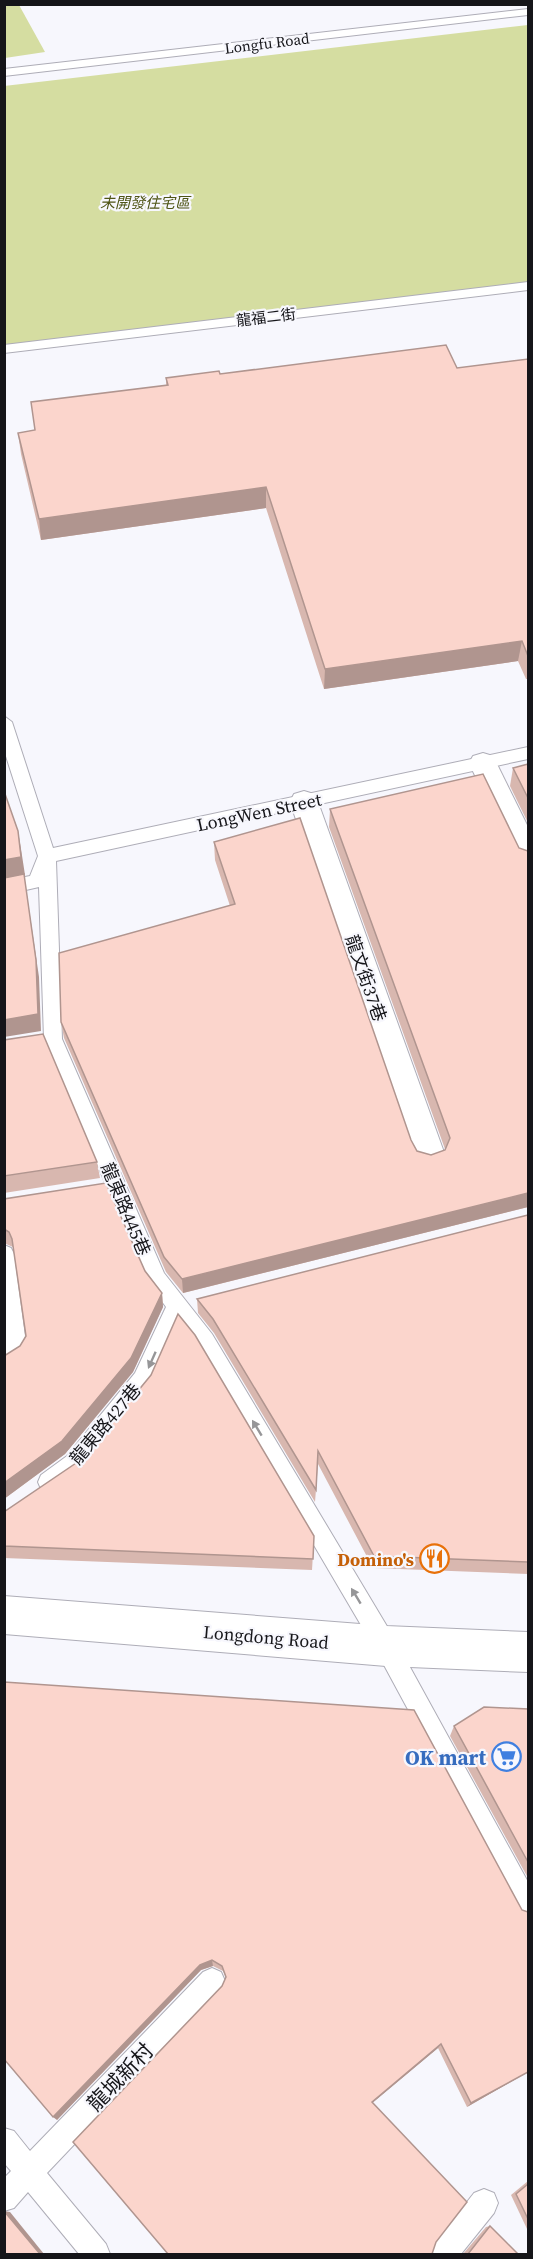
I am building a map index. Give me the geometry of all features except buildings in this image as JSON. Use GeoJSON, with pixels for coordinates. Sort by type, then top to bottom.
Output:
{"type":"FeatureCollection","features":[{"type":"Feature","properties":{"kind":"street"},"geometry":{"type":"LineString","coordinates":[[483,763],[528,857]]}},
{"type":"Feature","properties":{"kind":"street","name":"龍文街37巷"},"geometry":{"type":"LineString","coordinates":[[304,802],[428,1155]]}},
{"type":"Feature","properties":{"kind":"street","name":"Longdong Road"},"geometry":{"type":"LineString","coordinates":[[4,1615],[386,1646],[528,1652]]}},
{"type":"Feature","properties":{"kind":"lane","name":"Longfu Road"},"geometry":{"type":"LineString","coordinates":[[4,73],[528,12]]}},
{"type":"Feature","properties":{"kind":"lane","name":"龍福二街"},"geometry":{"type":"LineString","coordinates":[[4,349],[528,286]]}},
{"type":"Feature","properties":{"kind":"lane","name":"龍東路445巷"},"geometry":{"type":"LineString","coordinates":[[4,722],[47,856],[53,1039],[156,1279],[205,1341],[386,1646],[528,1906]]}},
{"type":"Feature","properties":{"kind":"lane","name":"LongWen Street"},"geometry":{"type":"LineString","coordinates":[[47,856],[528,753]]}},
{"type":"Feature","properties":{"kind":"lane"},"geometry":{"type":"LineString","coordinates":[[4,888],[37,881],[47,856]]}},
{"type":"Feature","properties":{"kind":"lane"},"geometry":{"type":"LineString","coordinates":[[33,1042],[53,1039]]}},
{"type":"Feature","properties":{"kind":"lane"},"geometry":{"type":"LineString","coordinates":[[94,1190],[117,1186]]}},
{"type":"Feature","properties":{"kind":"lane"},"geometry":{"type":"LineString","coordinates":[[4,1254],[16,1351],[4,1362]]}},
{"type":"Feature","properties":{"kind":"lane"},"geometry":{"type":"LineString","coordinates":[[176,1307],[198,1301]]}},
{"type":"Feature","properties":{"kind":"lane","name":"龍東路427巷"},"geometry":{"type":"LineString","coordinates":[[31,1496],[75,1463],[143,1380],[176,1307]]}},
{"type":"Feature","properties":{"kind":"lane","name":"龍城新村"},"geometry":{"type":"LineString","coordinates":[[4,2198],[212,1981]]}},
{"type":"Feature","properties":{"kind":"lane"},"geometry":{"type":"LineString","coordinates":[[4,2141],[96,2254]]}},
{"type":"Feature","properties":{"kind":"lane"},"geometry":{"type":"LineString","coordinates":[[444,2254],[484,2203]]}},
{"type":"Feature","properties":{"kind":"green space"},"geometry":{"type":"Polygon","coordinates":[[[4,5],[19,5],[45,52],[5,58],[4,5]]]}},
{"type":"Feature","properties":{"kind":"green space","name":"未開發住宅區"},"geometry":{"type":"Polygon","coordinates":[[[528,25],[528,288],[5,352],[4,86],[528,25]]]}},
{"type":"Feature","properties":{"kind":"place","name":"Domino's"},"geometry":{"type":"Point","coordinates":[435,1559]}},
{"type":"Feature","properties":{"kind":"place","name":"OK mart"},"geometry":{"type":"Point","coordinates":[507,1757]}}]}
